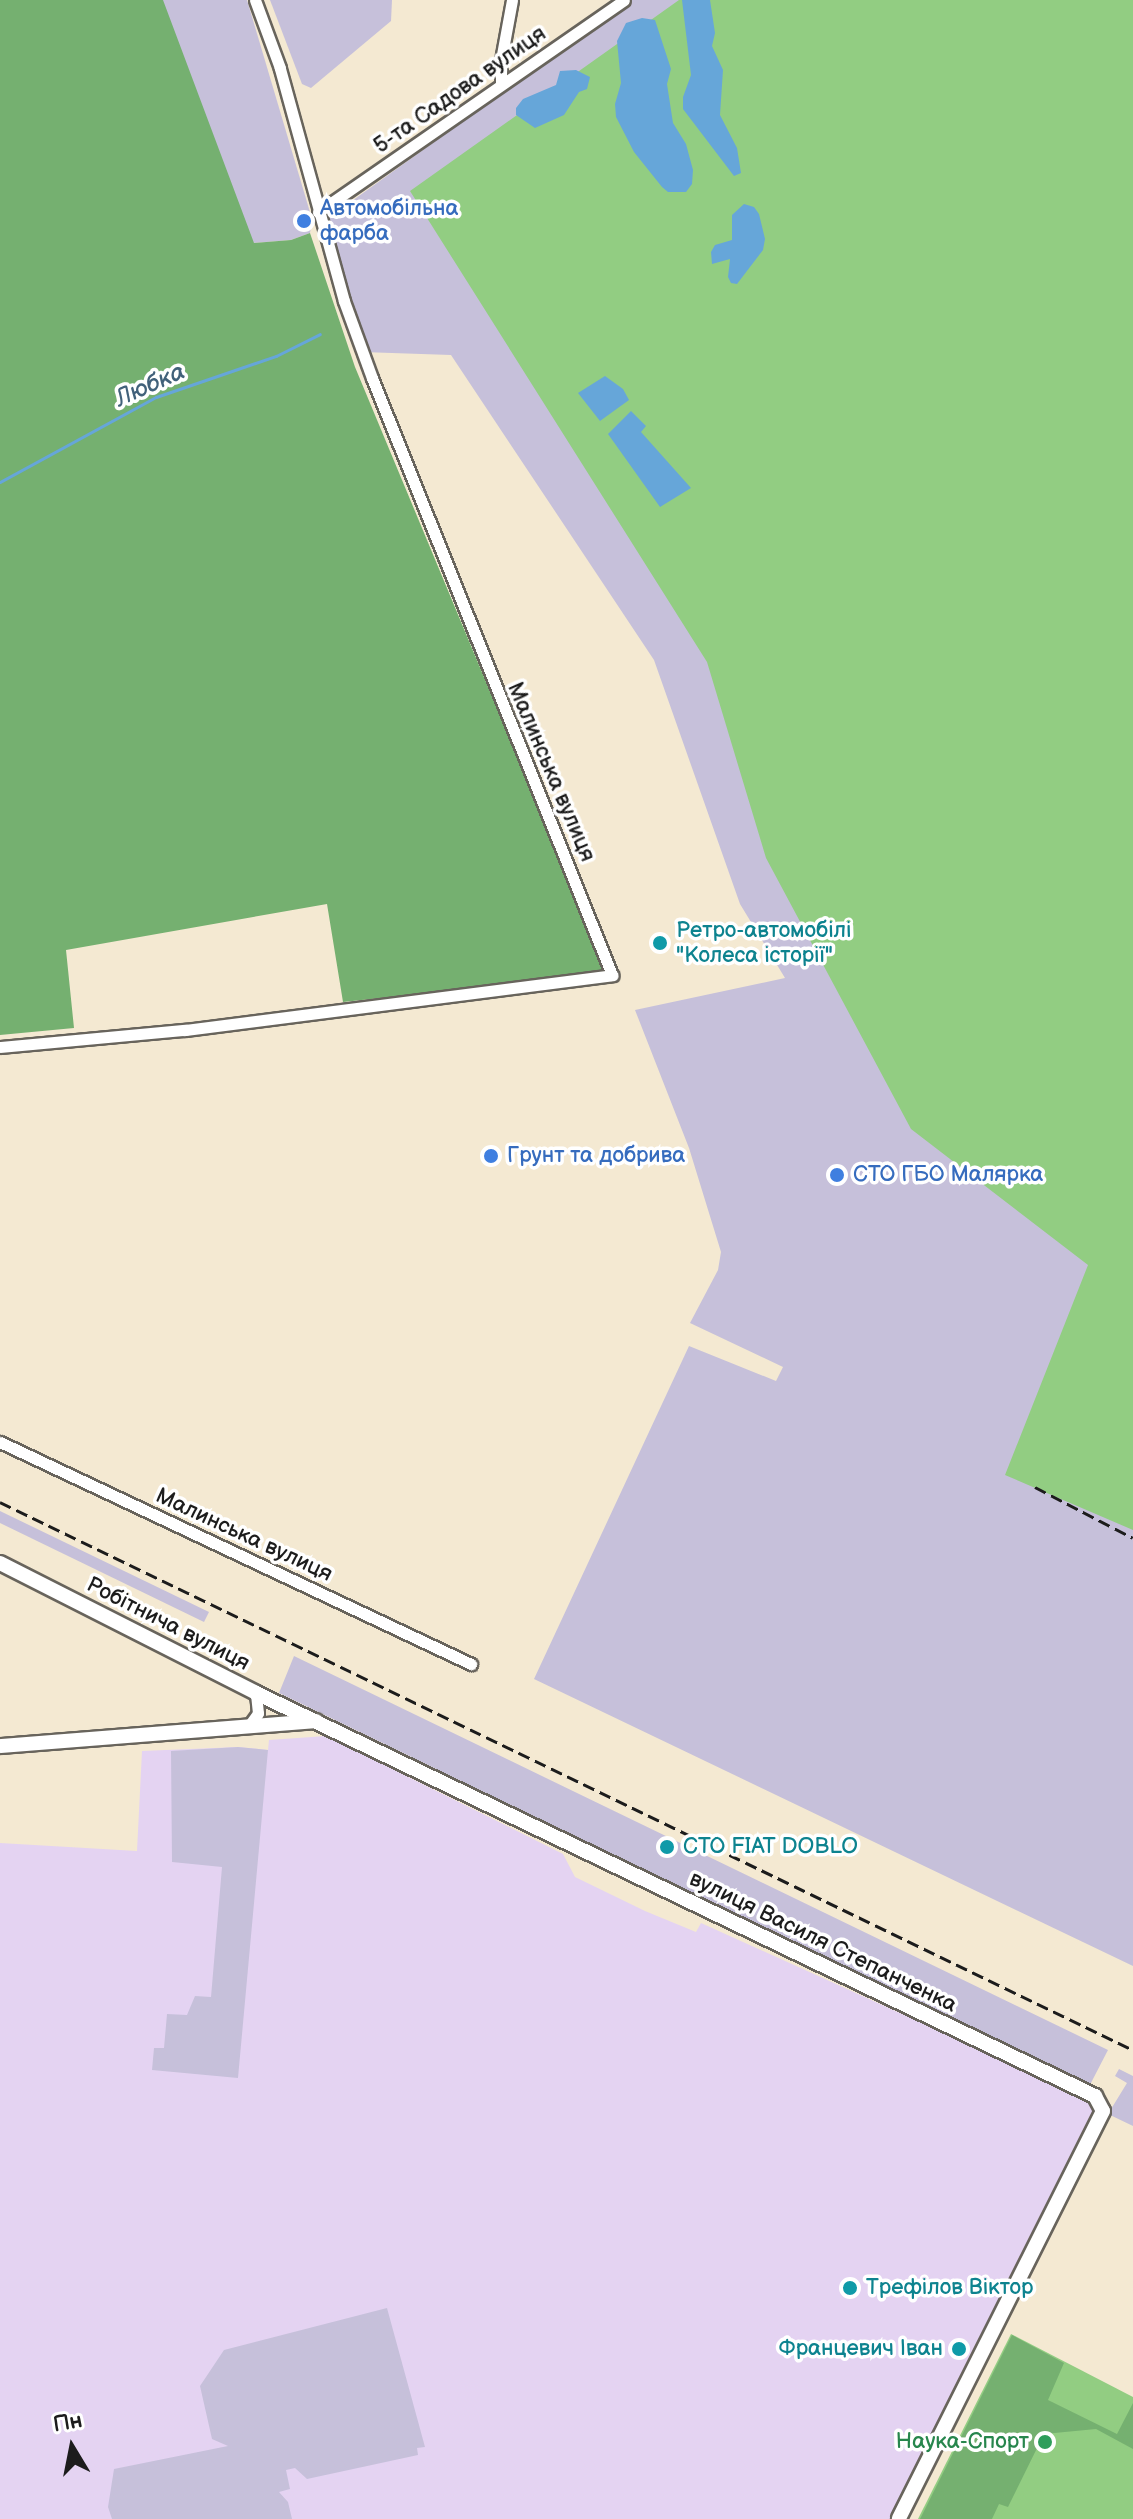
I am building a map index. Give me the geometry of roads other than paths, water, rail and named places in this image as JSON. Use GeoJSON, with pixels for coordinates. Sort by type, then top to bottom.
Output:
{"type":"FeatureCollection","features":[{"type":"Feature","properties":{"kind":"street","name":"Малинська вулиця"},"geometry":{"type":"LineString","coordinates":[[0,1047],[216,1026],[612,975],[372,378],[344,301],[280,68],[255,0]]}},
{"type":"Feature","properties":{"kind":"street"},"geometry":{"type":"LineString","coordinates":[[501,84],[501,60],[512,0]]}},
{"type":"Feature","properties":{"kind":"street","name":"5-та Садова вулиця"},"geometry":{"type":"LineString","coordinates":[[318,212],[612,4],[624,0]]}},
{"type":"Feature","properties":{"kind":"street","name":"Малинська вулиця"},"geometry":{"type":"LineString","coordinates":[[0,1442],[471,1664]]}},
{"type":"Feature","properties":{"kind":"street","name":"Робітнича вулиця"},"geometry":{"type":"LineString","coordinates":[[0,1563],[317,1721]]}},
{"type":"Feature","properties":{"kind":"street"},"geometry":{"type":"LineString","coordinates":[[248,1727],[258,1713],[256,1693]]}},
{"type":"Feature","properties":{"kind":"street"},"geometry":{"type":"LineString","coordinates":[[0,1746],[317,1721]]}},
{"type":"Feature","properties":{"kind":"street","name":"вулиця Василя Степанченка"},"geometry":{"type":"LineString","coordinates":[[317,1721],[1095,2096],[1103,2111],[899,2519]]}},
{"type":"Feature","properties":{"kind":"water"},"geometry":{"type":"Polygon","coordinates":[[[682,0],[710,0],[715,33],[712,46],[723,70],[720,115],[737,148],[741,173],[734,176],[683,109],[683,97],[691,75],[682,0]]]}},
{"type":"Feature","properties":{"kind":"water"},"geometry":{"type":"Polygon","coordinates":[[[642,18],[655,20],[671,69],[667,84],[673,123],[686,144],[693,170],[692,184],[686,192],[668,192],[662,187],[634,152],[616,117],[615,104],[621,83],[617,41],[626,23],[642,18]]]}},
{"type":"Feature","properties":{"kind":"water"},"geometry":{"type":"Polygon","coordinates":[[[576,70],[590,77],[587,89],[579,92],[564,115],[535,128],[516,115],[516,108],[523,99],[556,85],[560,71],[576,70]]]}},
{"type":"Feature","properties":{"kind":"water"},"geometry":{"type":"Polygon","coordinates":[[[744,204],[754,207],[759,214],[765,239],[763,250],[737,284],[731,283],[728,277],[730,259],[712,264],[711,252],[715,245],[732,240],[732,215],[744,204]]]}},
{"type":"Feature","properties":{"kind":"water"},"geometry":{"type":"Polygon","coordinates":[[[605,376],[623,389],[629,400],[600,421],[578,393],[605,376]]]}},
{"type":"Feature","properties":{"kind":"water"},"geometry":{"type":"Polygon","coordinates":[[[631,411],[646,426],[641,432],[691,488],[660,507],[608,434],[631,411]]]}},
{"type":"Feature","properties":{"kind":"waterway","name":"Любка"},"geometry":{"type":"LineString","coordinates":[[0,482],[156,397],[276,356],[320,334]]}},
{"type":"Feature","properties":{"kind":"railway"},"geometry":{"type":"LineString","coordinates":[[1035,1487],[1133,1538]]}},
{"type":"Feature","properties":{"kind":"railway"},"geometry":{"type":"LineString","coordinates":[[0,1502],[1133,2050]]}},
{"type":"Feature","properties":{"kind":"place","name":"Автомобільна фарба"},"geometry":{"type":"Point","coordinates":[304,221]}},
{"type":"Feature","properties":{"kind":"place","name":"Ретро-автомобілі \"Колеса історії\""},"geometry":{"type":"Point","coordinates":[660,943]}},
{"type":"Feature","properties":{"kind":"place","name":"Грунт та добрива"},"geometry":{"type":"Point","coordinates":[491,1156]}},
{"type":"Feature","properties":{"kind":"place","name":"СТО ГБО Малярка"},"geometry":{"type":"Point","coordinates":[837,1175]}},
{"type":"Feature","properties":{"kind":"place","name":"СТО FIAT DOBLO"},"geometry":{"type":"Point","coordinates":[667,1847]}},
{"type":"Feature","properties":{"kind":"place","name":"Трефілов Віктор"},"geometry":{"type":"Point","coordinates":[850,2288]}},
{"type":"Feature","properties":{"kind":"place","name":"Францевич Іван"},"geometry":{"type":"Point","coordinates":[959,2349]}},
{"type":"Feature","properties":{"kind":"place","name":"Наука-Спорт"},"geometry":{"type":"Point","coordinates":[1045,2442]}}]}
